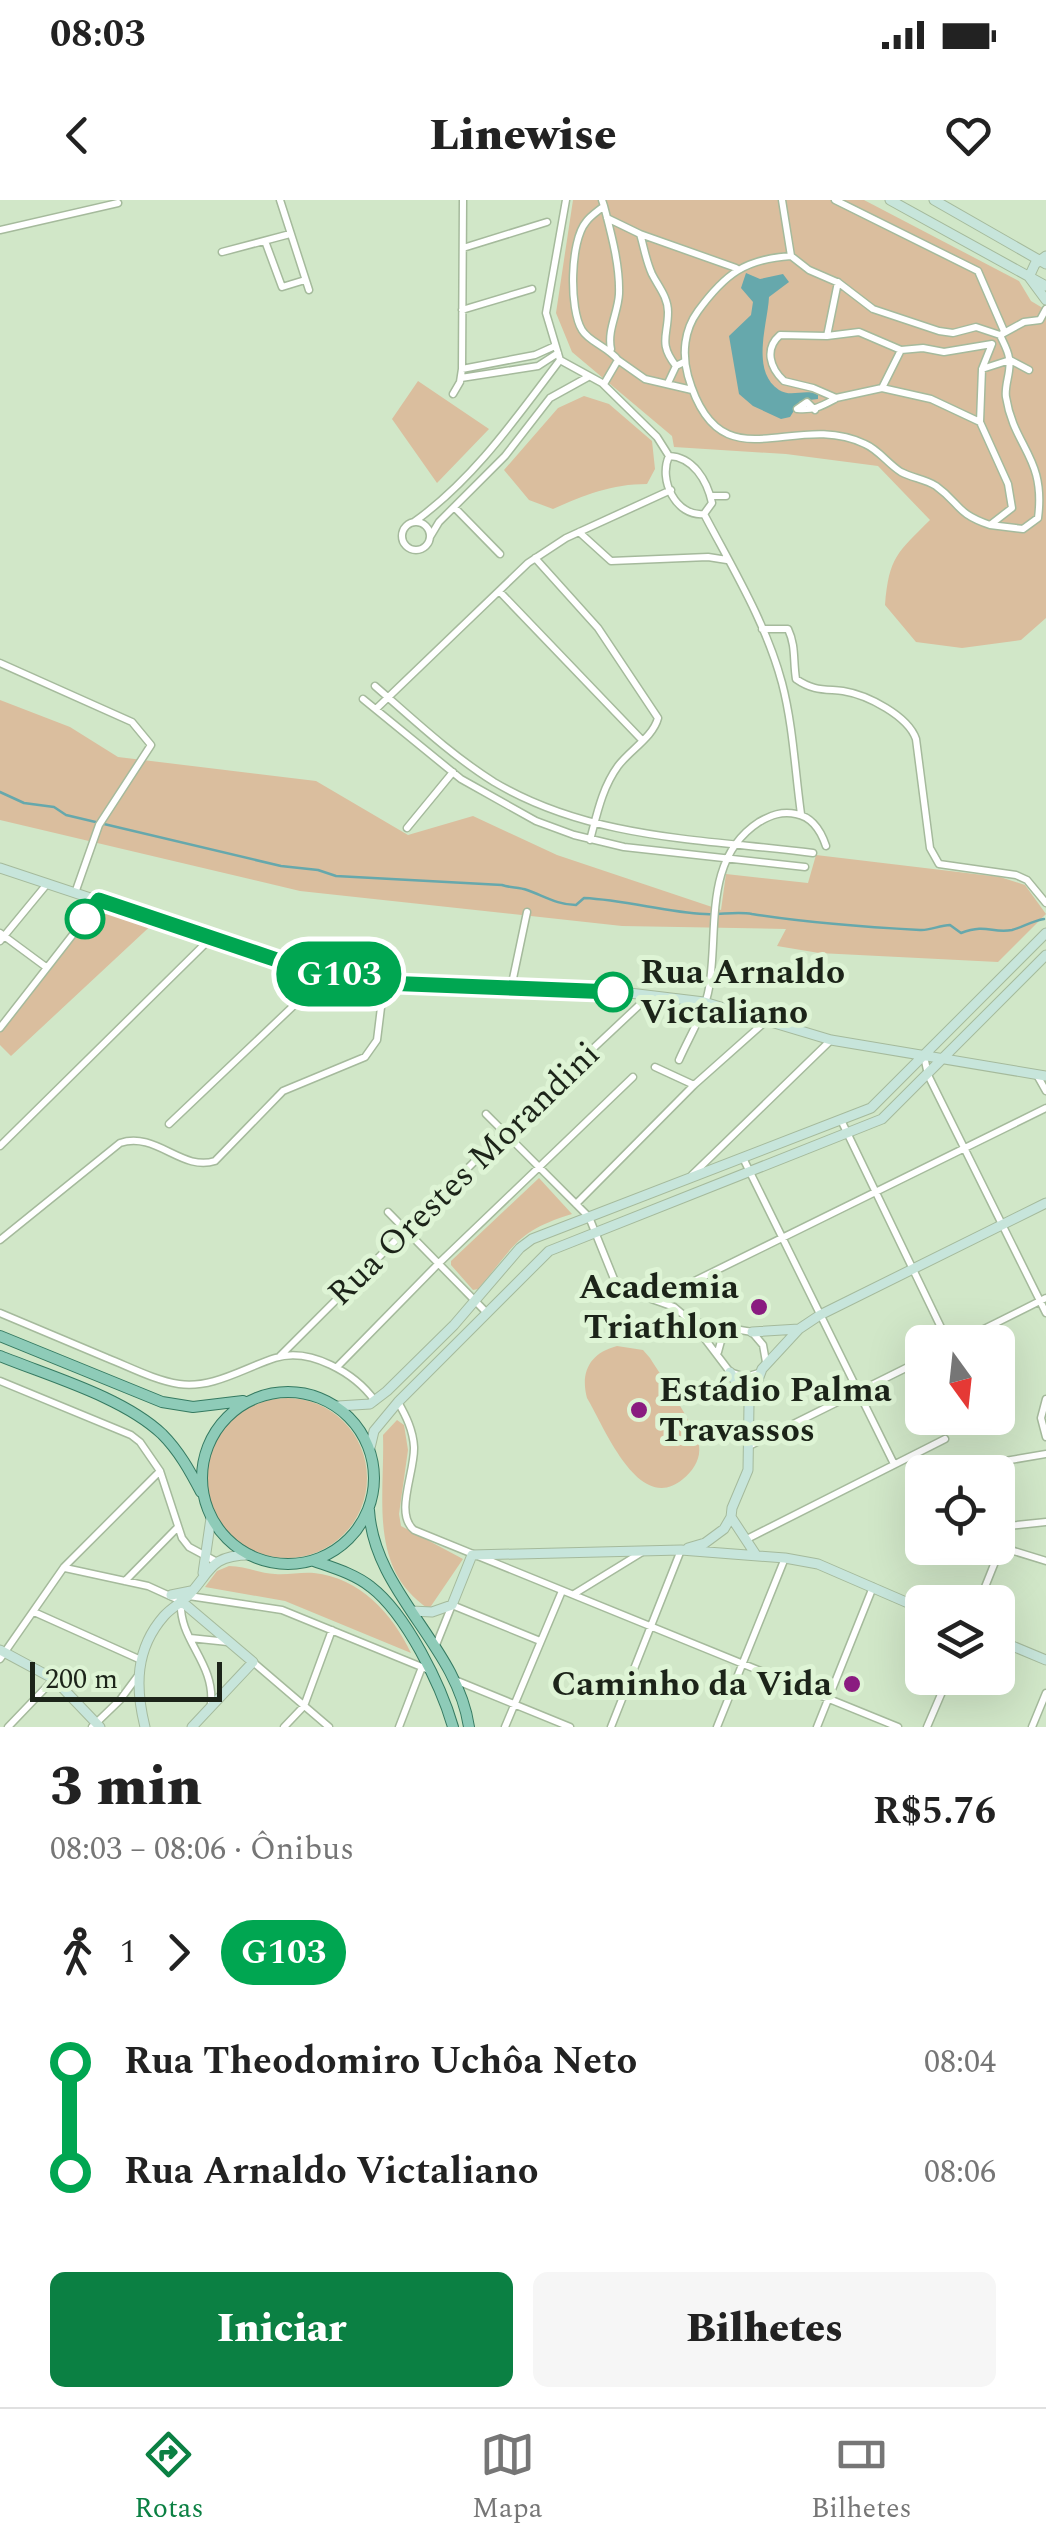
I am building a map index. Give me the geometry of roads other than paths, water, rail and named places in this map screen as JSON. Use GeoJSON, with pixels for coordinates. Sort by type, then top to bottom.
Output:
{"type":"FeatureCollection","features":[{"type":"Feature","properties":{"kind":"main road"},"geometry":{"type":"LineString","coordinates":[[0,1336],[162,1402],[193,1407],[304,1392],[338,1406],[352,1418],[370,1448],[375,1478],[370,1527],[379,1556],[436,1645],[462,1699],[468,1727]]}},
{"type":"Feature","properties":{"kind":"main road"},"geometry":{"type":"LineString","coordinates":[[0,1356],[140,1418],[164,1436],[202,1493],[211,1518],[231,1543],[250,1555],[277,1564],[314,1560],[348,1541],[370,1509]]}},
{"type":"Feature","properties":{"kind":"main road"},"geometry":{"type":"LineString","coordinates":[[202,1493],[202,1463],[211,1438],[227,1416],[249,1400]]}},
{"type":"Feature","properties":{"kind":"main road"},"geometry":{"type":"LineString","coordinates":[[314,1560],[372,1587],[392,1608],[444,1698],[454,1727]]}},
{"type":"Feature","properties":{"kind":"street"},"geometry":{"type":"LineString","coordinates":[[280,200],[309,290]]}},
{"type":"Feature","properties":{"kind":"street"},"geometry":{"type":"LineString","coordinates":[[453,394],[461,374],[463,200]]}},
{"type":"Feature","properties":{"kind":"street"},"geometry":{"type":"LineString","coordinates":[[566,200],[546,313],[558,353],[588,377],[604,384],[657,437],[669,456]]}},
{"type":"Feature","properties":{"kind":"street"},"geometry":{"type":"LineString","coordinates":[[782,200],[791,256]]}},
{"type":"Feature","properties":{"kind":"street"},"geometry":{"type":"LineString","coordinates":[[835,200],[978,270],[1002,333],[1010,360],[1006,396],[1039,470],[1042,498],[1038,518],[1023,529],[969,518],[938,488],[903,474],[869,445],[849,438],[820,432],[739,439],[719,430],[701,412],[684,362],[690,323],[736,268],[765,258],[791,256],[809,270],[838,282],[874,309],[939,331],[953,333],[976,327],[1002,333]]}},
{"type":"Feature","properties":{"kind":"street"},"geometry":{"type":"LineString","coordinates":[[890,200],[1046,286]]}},
{"type":"Feature","properties":{"kind":"street"},"geometry":{"type":"LineString","coordinates":[[934,200],[1043,260],[1029,277]]}},
{"type":"Feature","properties":{"kind":"street"},"geometry":{"type":"LineString","coordinates":[[0,230],[118,203]]}},
{"type":"Feature","properties":{"kind":"street"},"geometry":{"type":"LineString","coordinates":[[603,203],[619,293],[608,338],[611,350],[618,360],[646,379],[692,390]]}},
{"type":"Feature","properties":{"kind":"street"},"geometry":{"type":"LineString","coordinates":[[603,203],[583,224],[572,303],[582,332],[611,350]]}},
{"type":"Feature","properties":{"kind":"street"},"geometry":{"type":"LineString","coordinates":[[607,218],[736,268]]}},
{"type":"Feature","properties":{"kind":"street"},"geometry":{"type":"LineString","coordinates":[[462,248],[547,222]]}},
{"type":"Feature","properties":{"kind":"street"},"geometry":{"type":"LineString","coordinates":[[222,252],[290,234]]}},
{"type":"Feature","properties":{"kind":"street"},"geometry":{"type":"LineString","coordinates":[[640,234],[650,270],[666,298],[664,336],[667,355],[676,366]]}},
{"type":"Feature","properties":{"kind":"street"},"geometry":{"type":"LineString","coordinates":[[266,241],[282,287],[305,280]]}},
{"type":"Feature","properties":{"kind":"street"},"geometry":{"type":"LineString","coordinates":[[1029,277],[1046,300]]}},
{"type":"Feature","properties":{"kind":"street"},"geometry":{"type":"LineString","coordinates":[[827,336],[838,282]]}},
{"type":"Feature","properties":{"kind":"street"},"geometry":{"type":"LineString","coordinates":[[462,310],[532,290]]}},
{"type":"Feature","properties":{"kind":"street"},"geometry":{"type":"LineString","coordinates":[[990,525],[1012,508],[1008,484],[980,422],[982,369],[992,344],[1002,333],[1024,322],[1040,320],[1046,309]]}},
{"type":"Feature","properties":{"kind":"street"},"geometry":{"type":"LineString","coordinates":[[836,398],[784,381],[772,364],[771,347],[780,335],[859,332],[901,350],[924,348],[944,352],[992,344]]}},
{"type":"Feature","properties":{"kind":"street"},"geometry":{"type":"LineString","coordinates":[[882,388],[901,350]]}},
{"type":"Feature","properties":{"kind":"street"},"geometry":{"type":"LineString","coordinates":[[461,374],[519,357],[558,353]]}},
{"type":"Feature","properties":{"kind":"street"},"geometry":{"type":"LineString","coordinates":[[461,374],[516,370],[543,364],[558,353]]}},
{"type":"Feature","properties":{"kind":"street"},"geometry":{"type":"LineString","coordinates":[[558,353],[494,447],[437,506],[406,526],[402,535],[408,548],[422,548],[558,392],[588,377]]}},
{"type":"Feature","properties":{"kind":"street"},"geometry":{"type":"LineString","coordinates":[[516,370],[519,357]]}},
{"type":"Feature","properties":{"kind":"street"},"geometry":{"type":"LineString","coordinates":[[604,384],[618,360]]}},
{"type":"Feature","properties":{"kind":"street"},"geometry":{"type":"LineString","coordinates":[[982,369],[1010,360],[1029,370]]}},
{"type":"Feature","properties":{"kind":"street"},"geometry":{"type":"LineString","coordinates":[[668,383],[676,366],[684,362]]}},
{"type":"Feature","properties":{"kind":"street"},"geometry":{"type":"LineString","coordinates":[[815,410],[836,398],[882,388],[931,399],[980,422]]}},
{"type":"Feature","properties":{"kind":"street"},"geometry":{"type":"LineString","coordinates":[[524,407],[536,416]]}},
{"type":"Feature","properties":{"kind":"street"},"geometry":{"type":"LineString","coordinates":[[494,447],[505,456]]}},
{"type":"Feature","properties":{"kind":"street"},"geometry":{"type":"LineString","coordinates":[[669,456],[682,456],[691,462],[711,496],[712,503],[704,514],[692,515],[682,508],[671,490],[664,467],[669,456]]}},
{"type":"Feature","properties":{"kind":"street"},"geometry":{"type":"LineString","coordinates":[[376,709],[534,558],[579,532],[671,490]]}},
{"type":"Feature","properties":{"kind":"street"},"geometry":{"type":"LineString","coordinates":[[711,496],[726,496]]}},
{"type":"Feature","properties":{"kind":"street"},"geometry":{"type":"LineString","coordinates":[[454,507],[500,554]]}},
{"type":"Feature","properties":{"kind":"street"},"geometry":{"type":"LineString","coordinates":[[704,514],[762,629],[783,687],[801,814]]}},
{"type":"Feature","properties":{"kind":"street"},"geometry":{"type":"LineString","coordinates":[[414,522],[426,526],[430,538]]}},
{"type":"Feature","properties":{"kind":"street"},"geometry":{"type":"LineString","coordinates":[[579,532],[612,561],[708,557],[729,560]]}},
{"type":"Feature","properties":{"kind":"street"},"geometry":{"type":"LineString","coordinates":[[708,557],[720,544]]}},
{"type":"Feature","properties":{"kind":"street"},"geometry":{"type":"LineString","coordinates":[[534,558],[598,628],[656,712],[657,725],[608,781],[590,840]]}},
{"type":"Feature","properties":{"kind":"street"},"geometry":{"type":"LineString","coordinates":[[499,590],[642,740]]}},
{"type":"Feature","properties":{"kind":"street"},"geometry":{"type":"LineString","coordinates":[[762,629],[788,628],[796,647],[796,680],[805,686],[822,692],[845,692],[901,716],[912,726],[930,848],[939,864],[1016,875],[1027,880],[1046,902]]}},
{"type":"Feature","properties":{"kind":"street"},"geometry":{"type":"LineString","coordinates":[[0,663],[132,722],[151,745],[101,822],[75,893]]}},
{"type":"Feature","properties":{"kind":"street"},"geometry":{"type":"LineString","coordinates":[[375,686],[451,752],[494,781],[544,806],[626,833],[813,853]]}},
{"type":"Feature","properties":{"kind":"street"},"geometry":{"type":"LineString","coordinates":[[363,699],[453,772],[536,820],[590,840],[624,847],[805,867]]}},
{"type":"Feature","properties":{"kind":"street"},"geometry":{"type":"LineString","coordinates":[[406,828],[453,772]]}},
{"type":"Feature","properties":{"kind":"street"},"geometry":{"type":"LineString","coordinates":[[679,1060],[709,989],[713,904],[729,858],[739,843],[752,827],[770,816],[801,814],[813,822],[826,846]]}},
{"type":"Feature","properties":{"kind":"street"},"geometry":{"type":"LineString","coordinates":[[0,868],[283,962],[328,973],[384,983],[650,995],[704,1002],[831,1040],[1041,1075],[1046,1092]]}},
{"type":"Feature","properties":{"kind":"street"},"geometry":{"type":"LineString","coordinates":[[46,967],[1,936],[47,884]]}},
{"type":"Feature","properties":{"kind":"street"},"geometry":{"type":"LineString","coordinates":[[0,1028],[99,900]]}},
{"type":"Feature","properties":{"kind":"street"},"geometry":{"type":"LineString","coordinates":[[511,988],[527,912]]}},
{"type":"Feature","properties":{"kind":"street"},"geometry":{"type":"LineString","coordinates":[[338,1406],[354,1407],[375,1401],[532,1239],[871,1108],[1046,932]]}},
{"type":"Feature","properties":{"kind":"street"},"geometry":{"type":"LineString","coordinates":[[0,1146],[212,938]]}},
{"type":"Feature","properties":{"kind":"street"},"geometry":{"type":"LineString","coordinates":[[370,1448],[374,1431],[398,1402],[549,1251],[882,1119],[1046,955]]}},
{"type":"Feature","properties":{"kind":"street"},"geometry":{"type":"LineString","coordinates":[[1019,961],[1029,972]]}},
{"type":"Feature","properties":{"kind":"street"},"geometry":{"type":"LineString","coordinates":[[170,1124],[328,973]]}},
{"type":"Feature","properties":{"kind":"street"},"geometry":{"type":"LineString","coordinates":[[0,1240],[120,1143],[142,1140],[202,1164],[215,1161],[283,1091],[365,1057],[373,1049],[384,983]]}},
{"type":"Feature","properties":{"kind":"street","name":"Rua Orestes Morandini"},"geometry":{"type":"LineString","coordinates":[[280,1356],[504,1132],[650,995]]}},
{"type":"Feature","properties":{"kind":"street"},"geometry":{"type":"LineString","coordinates":[[984,997],[979,1011],[987,1016]]}},
{"type":"Feature","properties":{"kind":"street"},"geometry":{"type":"LineString","coordinates":[[576,1204],[694,1085],[766,1020]]}},
{"type":"Feature","properties":{"kind":"street"},"geometry":{"type":"LineString","coordinates":[[688,1180],[831,1040]]}},
{"type":"Feature","properties":{"kind":"street"},"geometry":{"type":"LineString","coordinates":[[924,1056],[928,1076],[1000,1226],[1043,1300],[1046,1313]]}},
{"type":"Feature","properties":{"kind":"street"},"geometry":{"type":"LineString","coordinates":[[655,1067],[694,1085]]}},
{"type":"Feature","properties":{"kind":"street"},"geometry":{"type":"LineString","coordinates":[[337,1367],[633,1077]]}},
{"type":"Feature","properties":{"kind":"street"},"geometry":{"type":"LineString","coordinates":[[658,1299],[1046,1108]]}},
{"type":"Feature","properties":{"kind":"street"},"geometry":{"type":"LineString","coordinates":[[486,1114],[589,1217],[614,1279],[622,1289],[658,1299],[692,1322],[718,1353],[750,1404]]}},
{"type":"Feature","properties":{"kind":"street"},"geometry":{"type":"LineString","coordinates":[[841,1120],[939,1325]]}},
{"type":"Feature","properties":{"kind":"street"},"geometry":{"type":"LineString","coordinates":[[744,1158],[894,1464]]}},
{"type":"Feature","properties":{"kind":"street"},"geometry":{"type":"LineString","coordinates":[[681,1550],[705,1543],[724,1529],[732,1517],[748,1470],[750,1404],[759,1373],[799,1329],[1046,1203]]}},
{"type":"Feature","properties":{"kind":"street"},"geometry":{"type":"LineString","coordinates":[[388,1212],[487,1313]]}},
{"type":"Feature","properties":{"kind":"street"},"geometry":{"type":"LineString","coordinates":[[992,1325],[1043,1300]]}},
{"type":"Feature","properties":{"kind":"street"},"geometry":{"type":"LineString","coordinates":[[0,1313],[166,1380],[201,1384],[280,1356],[337,1367],[365,1387],[375,1401]]}},
{"type":"Feature","properties":{"kind":"street"},"geometry":{"type":"LineString","coordinates":[[692,1322],[752,1332],[799,1329]]}},
{"type":"Feature","properties":{"kind":"street"},"geometry":{"type":"LineString","coordinates":[[718,1353],[722,1341],[737,1329]]}},
{"type":"Feature","properties":{"kind":"street"},"geometry":{"type":"LineString","coordinates":[[752,1332],[763,1345],[766,1362]]}},
{"type":"Feature","properties":{"kind":"street"},"geometry":{"type":"LineString","coordinates":[[750,1445],[905,1368]]}},
{"type":"Feature","properties":{"kind":"street"},"geometry":{"type":"LineString","coordinates":[[730,1372],[745,1377],[759,1373]]}},
{"type":"Feature","properties":{"kind":"street"},"geometry":{"type":"LineString","coordinates":[[0,1381],[132,1435],[160,1470],[177,1528],[189,1546],[217,1562]]}},
{"type":"Feature","properties":{"kind":"street"},"geometry":{"type":"LineString","coordinates":[[1046,1399],[1041,1418],[1046,1438]]}},
{"type":"Feature","properties":{"kind":"street"},"geometry":{"type":"LineString","coordinates":[[398,1402],[412,1433],[414,1449],[403,1514],[406,1524],[472,1555],[898,1727]]}},
{"type":"Feature","properties":{"kind":"street"},"geometry":{"type":"LineString","coordinates":[[747,1539],[945,1438]]}},
{"type":"Feature","properties":{"kind":"street"},"geometry":{"type":"LineString","coordinates":[[1015,1459],[1046,1454]]}},
{"type":"Feature","properties":{"kind":"street"},"geometry":{"type":"LineString","coordinates":[[160,1470],[64,1567],[2,1654],[54,1679],[96,1726],[136,1677],[140,1660],[165,1614],[217,1562],[250,1555]]}},
{"type":"Feature","properties":{"kind":"street"},"geometry":{"type":"LineString","coordinates":[[732,1517],[756,1555]]}},
{"type":"Feature","properties":{"kind":"street"},"geometry":{"type":"LineString","coordinates":[[203,1573],[211,1518]]}},
{"type":"Feature","properties":{"kind":"street"},"geometry":{"type":"LineString","coordinates":[[1015,1525],[1046,1522]]}},
{"type":"Feature","properties":{"kind":"street"},"geometry":{"type":"LineString","coordinates":[[125,1581],[177,1528]]}},
{"type":"Feature","properties":{"kind":"street"},"geometry":{"type":"LineString","coordinates":[[986,1585],[1001,1547],[1046,1561]]}},
{"type":"Feature","properties":{"kind":"street"},"geometry":{"type":"LineString","coordinates":[[472,1555],[681,1550],[785,1558],[818,1564],[905,1602]]}},
{"type":"Feature","properties":{"kind":"street"},"geometry":{"type":"LineString","coordinates":[[611,1727],[681,1550]]}},
{"type":"Feature","properties":{"kind":"street"},"geometry":{"type":"LineString","coordinates":[[573,1595],[644,1551]]}},
{"type":"Feature","properties":{"kind":"street"},"geometry":{"type":"LineString","coordinates":[[436,1645],[472,1555]]}},
{"type":"Feature","properties":{"kind":"street"},"geometry":{"type":"LineString","coordinates":[[717,1727],[785,1558]]}},
{"type":"Feature","properties":{"kind":"street"},"geometry":{"type":"LineString","coordinates":[[64,1567],[183,1595],[282,1610],[427,1669],[399,1727]]}},
{"type":"Feature","properties":{"kind":"street"},"geometry":{"type":"LineString","coordinates":[[817,1727],[873,1588]]}},
{"type":"Feature","properties":{"kind":"street"},"geometry":{"type":"LineString","coordinates":[[506,1727],[562,1591]]}},
{"type":"Feature","properties":{"kind":"street"},"geometry":{"type":"LineString","coordinates":[[183,1595],[180,1614],[210,1677],[211,1706]]}},
{"type":"Feature","properties":{"kind":"street"},"geometry":{"type":"LineString","coordinates":[[183,1595],[328,1727]]}},
{"type":"Feature","properties":{"kind":"street"},"geometry":{"type":"LineString","coordinates":[[412,1610],[432,1612],[452,1605],[540,1641]]}},
{"type":"Feature","properties":{"kind":"street"},"geometry":{"type":"LineString","coordinates":[[34,1612],[140,1660]]}},
{"type":"Feature","properties":{"kind":"street"},"geometry":{"type":"LineString","coordinates":[[284,1727],[304,1706],[332,1630]]}},
{"type":"Feature","properties":{"kind":"street"},"geometry":{"type":"LineString","coordinates":[[189,1638],[232,1642]]}},
{"type":"Feature","properties":{"kind":"street"},"geometry":{"type":"LineString","coordinates":[[1015,1647],[1046,1660]]}},
{"type":"Feature","properties":{"kind":"street"},"geometry":{"type":"LineString","coordinates":[[192,1727],[253,1662]]}},
{"type":"Feature","properties":{"kind":"street"},"geometry":{"type":"LineString","coordinates":[[136,1677],[146,1725]]}},
{"type":"Feature","properties":{"kind":"street"},"geometry":{"type":"LineString","coordinates":[[8,1727],[54,1679]]}},
{"type":"Feature","properties":{"kind":"street"},"geometry":{"type":"LineString","coordinates":[[454,1680],[570,1727]]}},
{"type":"Feature","properties":{"kind":"street"},"geometry":{"type":"LineString","coordinates":[[1032,1727],[1046,1693]]}},
{"type":"Feature","properties":{"kind":"street"},"geometry":{"type":"LineString","coordinates":[[927,1727],[941,1695]]}},
{"type":"Feature","properties":{"kind":"water"},"geometry":{"type":"Polygon","coordinates":[[[746,273],[760,279],[783,274],[789,282],[769,297],[763,346],[765,371],[779,390],[818,395],[818,399],[800,401],[790,417],[781,419],[753,406],[739,394],[729,336],[751,315],[753,302],[741,288],[746,273]]]}},
{"type":"Feature","properties":{"kind":"waterway"},"geometry":{"type":"LineString","coordinates":[[0,792],[24,803],[54,807],[66,815],[281,866],[336,876],[502,885],[569,905],[584,898],[690,913],[746,913],[857,926],[923,930],[950,925],[961,933],[977,929],[1012,930],[1044,919]]}},
{"type":"Feature","properties":{"kind":"place","name":"Rua Arnaldo Victaliano"},"geometry":{"type":"Point","coordinates":[613,992]}},
{"type":"Feature","properties":{"kind":"place","name":"Academia Triathlon"},"geometry":{"type":"Point","coordinates":[759,1307]}},
{"type":"Feature","properties":{"kind":"place","name":"Estádio Palma Travassos"},"geometry":{"type":"Point","coordinates":[639,1410]}},
{"type":"Feature","properties":{"kind":"place","name":"Caminho da Vida"},"geometry":{"type":"Point","coordinates":[852,1684]}}]}
